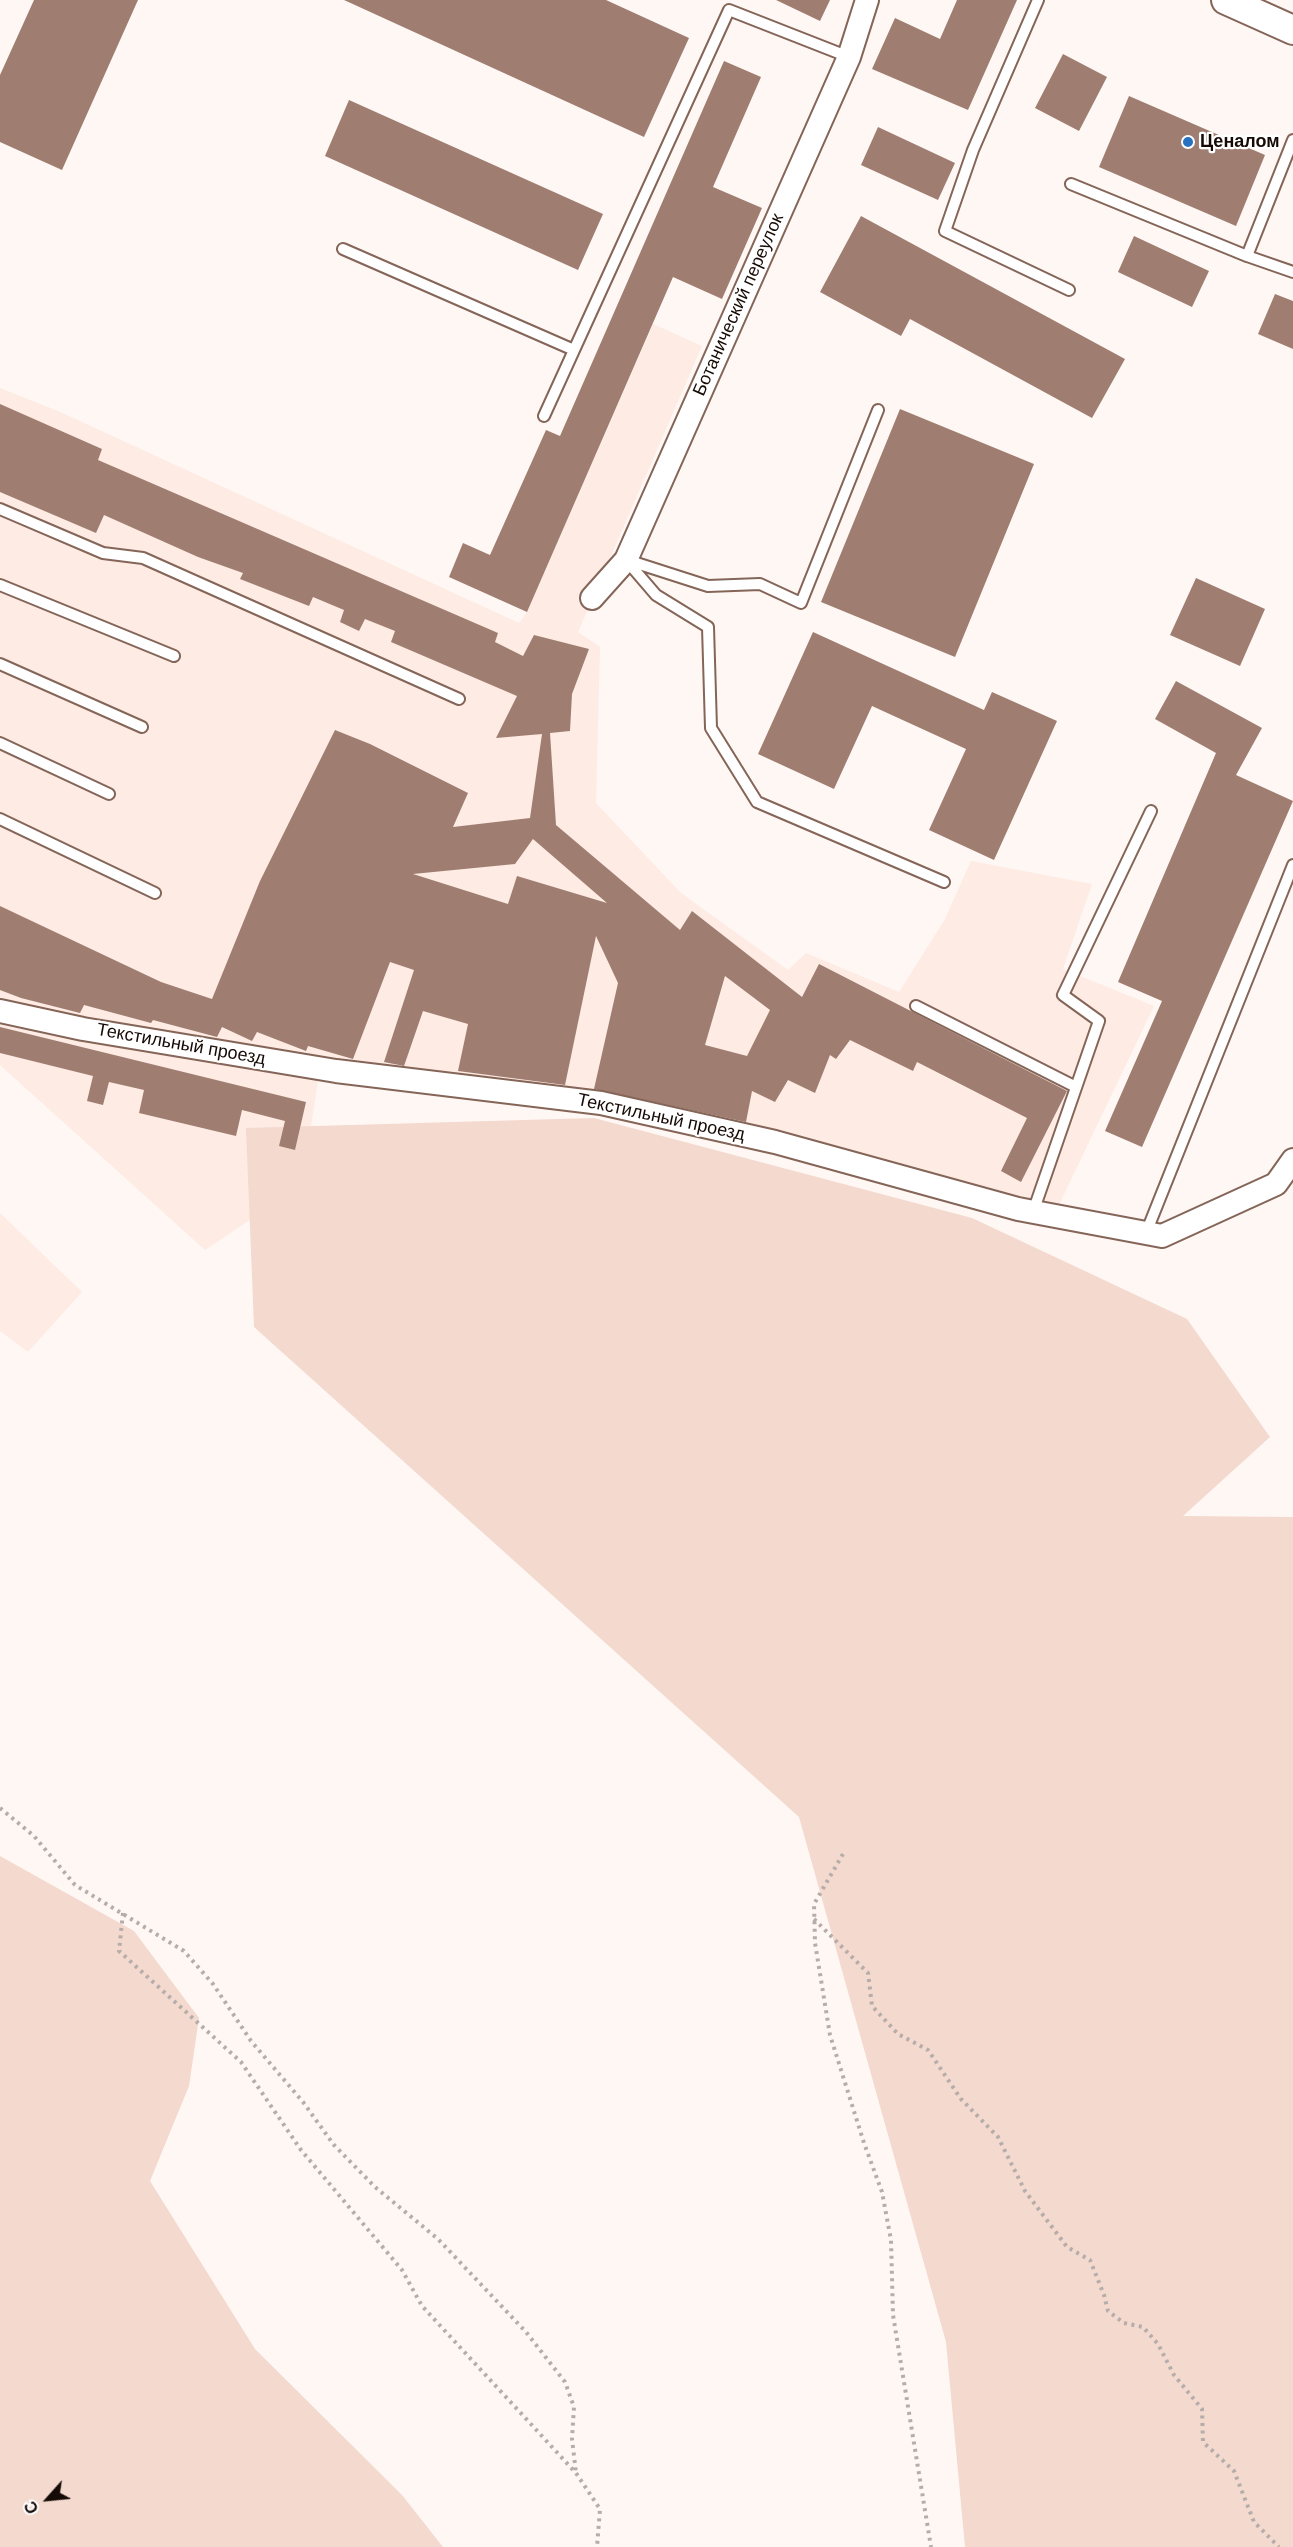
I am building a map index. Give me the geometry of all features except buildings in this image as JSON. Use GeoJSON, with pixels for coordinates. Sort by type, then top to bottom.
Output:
{"type":"FeatureCollection","features":[{"type":"Feature","properties":{"kind":"street","name":"Ботанический переулок"},"geometry":{"type":"LineString","coordinates":[[592,598],[626,560],[849,57],[867,0]]}},
{"type":"Feature","properties":{"kind":"street"},"geometry":{"type":"LineString","coordinates":[[1226,0],[1293,30]]}},
{"type":"Feature","properties":{"kind":"street","name":"Текстильный проезд"},"geometry":{"type":"LineString","coordinates":[[0,1011],[83,1029],[336,1071],[601,1103],[775,1142],[1033,1212],[1162,1236],[1276,1184],[1293,1160]]}},
{"type":"Feature","properties":{"kind":"lane"},"geometry":{"type":"LineString","coordinates":[[1038,0],[973,150],[945,231],[1069,290]]}},
{"type":"Feature","properties":{"kind":"lane"},"geometry":{"type":"LineString","coordinates":[[544,416],[729,10],[849,57]]}},
{"type":"Feature","properties":{"kind":"lane"},"geometry":{"type":"LineString","coordinates":[[1247,256],[1293,140]]}},
{"type":"Feature","properties":{"kind":"lane"},"geometry":{"type":"LineString","coordinates":[[1071,184],[1247,256],[1293,272]]}},
{"type":"Feature","properties":{"kind":"lane"},"geometry":{"type":"LineString","coordinates":[[343,249],[574,350]]}},
{"type":"Feature","properties":{"kind":"lane"},"geometry":{"type":"LineString","coordinates":[[626,560],[708,586],[760,584],[801,603],[878,410]]}},
{"type":"Feature","properties":{"kind":"lane"},"geometry":{"type":"LineString","coordinates":[[0,509],[104,553],[143,558],[459,699]]}},
{"type":"Feature","properties":{"kind":"lane"},"geometry":{"type":"LineString","coordinates":[[626,560],[656,595],[708,627],[711,728],[757,802],[944,882]]}},
{"type":"Feature","properties":{"kind":"lane"},"geometry":{"type":"LineString","coordinates":[[0,585],[174,656]]}},
{"type":"Feature","properties":{"kind":"lane"},"geometry":{"type":"LineString","coordinates":[[0,663],[142,727]]}},
{"type":"Feature","properties":{"kind":"lane"},"geometry":{"type":"LineString","coordinates":[[0,744],[109,794]]}},
{"type":"Feature","properties":{"kind":"lane"},"geometry":{"type":"LineString","coordinates":[[1033,1212],[1099,1021],[1063,995],[1152,811]]}},
{"type":"Feature","properties":{"kind":"lane"},"geometry":{"type":"LineString","coordinates":[[0,819],[154,893]]}},
{"type":"Feature","properties":{"kind":"lane"},"geometry":{"type":"LineString","coordinates":[[1146,1233],[1293,865]]}},
{"type":"Feature","properties":{"kind":"lane"},"geometry":{"type":"LineString","coordinates":[[916,1006],[1076,1088]]}},
{"type":"Feature","properties":{"kind":"path"},"geometry":{"type":"LineString","coordinates":[[0,1808],[34,1836],[75,1885],[184,1951],[213,1984],[251,2041],[303,2102],[334,2145],[375,2187],[438,2239],[526,2332],[565,2382],[574,2407],[572,2439],[576,2473]]}},
{"type":"Feature","properties":{"kind":"path"},"geometry":{"type":"LineString","coordinates":[[843,1854],[814,1904],[815,1943],[830,2035],[882,2192],[891,2240],[892,2315],[931,2547]]}},
{"type":"Feature","properties":{"kind":"path"},"geometry":{"type":"LineString","coordinates":[[123,1913],[119,1951],[242,2062],[301,2150],[402,2270],[422,2306],[576,2473],[600,2509],[597,2547]]}},
{"type":"Feature","properties":{"kind":"path"},"geometry":{"type":"LineString","coordinates":[[814,1919],[868,1972],[872,2006],[898,2034],[928,2050],[961,2099],[998,2137],[1025,2191],[1067,2247],[1090,2260],[1108,2311],[1124,2323],[1143,2328],[1158,2344],[1174,2375],[1202,2409],[1203,2442],[1234,2471],[1254,2522],[1279,2547]]}},
{"type":"Feature","properties":{"kind":"shaded area"},"geometry":{"type":"Polygon","coordinates":[[[653,324],[702,346],[578,632],[600,647],[596,803],[681,893],[788,970],[806,953],[899,992],[944,921],[971,861],[1092,884],[1063,969],[1154,1006],[1057,1209],[428,1077],[318,1081],[302,1185],[205,1250],[0,1065],[0,388],[58,411],[519,623],[527,612],[653,324]]]}},
{"type":"Feature","properties":{"kind":"shaded area"},"geometry":{"type":"Polygon","coordinates":[[[594,1118],[972,1218],[1187,1319],[1270,1437],[1183,1516],[1293,1517],[1293,2547],[965,2547],[946,2342],[799,1817],[254,1327],[246,1128],[594,1118]]]}},
{"type":"Feature","properties":{"kind":"shaded area"},"geometry":{"type":"Polygon","coordinates":[[[0,1213],[82,1292],[28,1352],[0,1331],[0,1213]]]}},
{"type":"Feature","properties":{"kind":"shaded area"},"geometry":{"type":"Polygon","coordinates":[[[0,1856],[134,1931],[199,2018],[189,2086],[150,2181],[255,2349],[402,2495],[443,2547],[0,2547],[0,1856]]]}},
{"type":"Feature","properties":{"kind":"place","name":"Ценалом"},"geometry":{"type":"Point","coordinates":[1188,142]}}]}
